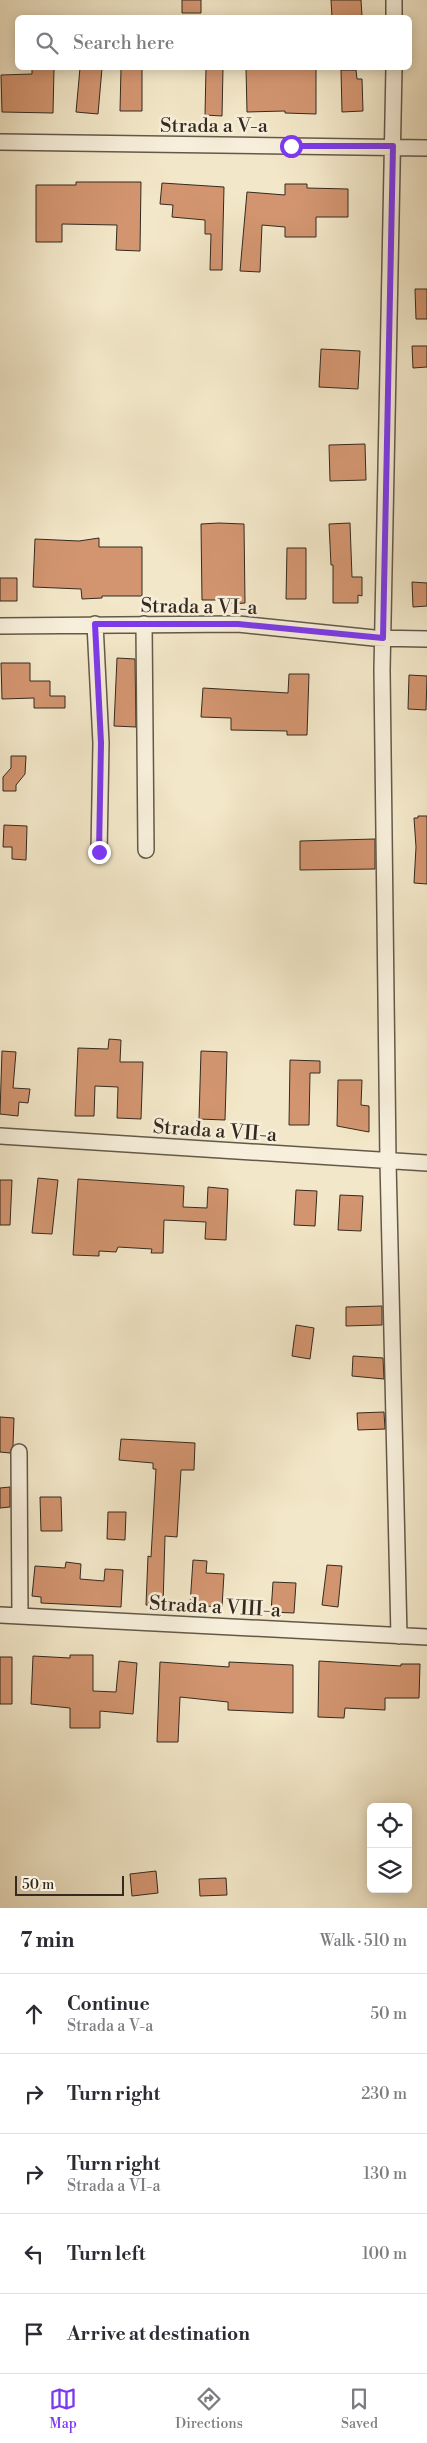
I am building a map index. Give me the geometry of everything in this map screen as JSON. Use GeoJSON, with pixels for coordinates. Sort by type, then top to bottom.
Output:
{"type":"FeatureCollection","features":[{"type":"Feature","properties":{"kind":"street"},"geometry":{"type":"LineString","coordinates":[[394,0],[394,15]]}},
{"type":"Feature","properties":{"kind":"street"},"geometry":{"type":"LineString","coordinates":[[394,70],[383,638],[388,1161],[399,1636]]}},
{"type":"Feature","properties":{"kind":"street","name":"Strada a V-a"},"geometry":{"type":"LineString","coordinates":[[0,142],[393,146],[427,148]]}},
{"type":"Feature","properties":{"kind":"street"},"geometry":{"type":"LineString","coordinates":[[95,624],[101,743],[99,852]]}},
{"type":"Feature","properties":{"kind":"street"},"geometry":{"type":"LineString","coordinates":[[144,624],[146,850]]}},
{"type":"Feature","properties":{"kind":"street","name":"Strada a VI-a"},"geometry":{"type":"LineString","coordinates":[[0,626],[238,624],[383,638],[427,639]]}},
{"type":"Feature","properties":{"kind":"street","name":"Strada a VII-a"},"geometry":{"type":"LineString","coordinates":[[0,1136],[427,1163]]}},
{"type":"Feature","properties":{"kind":"street"},"geometry":{"type":"LineString","coordinates":[[19,1452],[20,1616]]}},
{"type":"Feature","properties":{"kind":"street","name":"Strada a VIII-a"},"geometry":{"type":"LineString","coordinates":[[0,1615],[427,1637]]}},
{"type":"Feature","properties":{"kind":"building"},"geometry":{"type":"Polygon","coordinates":[[[182,0],[201,0],[201,13],[182,13],[182,0]]]}},
{"type":"Feature","properties":{"kind":"building"},"geometry":{"type":"Polygon","coordinates":[[[331,0],[361,0],[362,15],[332,15],[331,0]]]}},
{"type":"Feature","properties":{"kind":"building"},"geometry":{"type":"Polygon","coordinates":[[[32,70],[54,70],[53,113],[2,112],[1,75],[32,74],[32,70]]]}},
{"type":"Feature","properties":{"kind":"building"},"geometry":{"type":"Polygon","coordinates":[[[80,70],[102,70],[98,114],[76,112],[80,70]]]}},
{"type":"Feature","properties":{"kind":"building"},"geometry":{"type":"Polygon","coordinates":[[[121,70],[142,70],[142,111],[120,111],[121,70]]]}},
{"type":"Feature","properties":{"kind":"building"},"geometry":{"type":"Polygon","coordinates":[[[206,70],[223,70],[222,116],[205,115],[206,70]]]}},
{"type":"Feature","properties":{"kind":"building"},"geometry":{"type":"Polygon","coordinates":[[[246,70],[316,70],[316,114],[285,113],[285,111],[247,112],[246,70]]]}},
{"type":"Feature","properties":{"kind":"building"},"geometry":{"type":"Polygon","coordinates":[[[341,70],[356,70],[357,79],[362,79],[363,111],[342,112],[341,70]]]}},
{"type":"Feature","properties":{"kind":"building"},"geometry":{"type":"Polygon","coordinates":[[[76,182],[141,182],[140,251],[116,250],[117,225],[62,224],[62,242],[36,242],[36,185],[76,185],[76,182]]]}},
{"type":"Feature","properties":{"kind":"building"},"geometry":{"type":"Polygon","coordinates":[[[162,183],[224,187],[222,270],[210,270],[211,234],[205,234],[205,220],[172,217],[173,205],[160,204],[162,183]]]}},
{"type":"Feature","properties":{"kind":"building"},"geometry":{"type":"Polygon","coordinates":[[[285,184],[307,184],[307,188],[348,189],[348,217],[316,217],[316,237],[285,237],[285,227],[262,225],[260,272],[240,271],[247,192],[285,195],[285,184]]]}},
{"type":"Feature","properties":{"kind":"building"},"geometry":{"type":"Polygon","coordinates":[[[415,289],[427,289],[427,319],[416,319],[415,289]]]}},
{"type":"Feature","properties":{"kind":"building"},"geometry":{"type":"Polygon","coordinates":[[[412,346],[427,346],[427,367],[413,368],[412,346]]]}},
{"type":"Feature","properties":{"kind":"building"},"geometry":{"type":"Polygon","coordinates":[[[321,349],[360,351],[358,389],[319,387],[321,349]]]}},
{"type":"Feature","properties":{"kind":"building"},"geometry":{"type":"Polygon","coordinates":[[[365,444],[366,480],[330,481],[329,445],[365,444]]]}},
{"type":"Feature","properties":{"kind":"building"},"geometry":{"type":"Polygon","coordinates":[[[350,523],[352,577],[362,577],[362,596],[358,595],[358,603],[333,603],[333,565],[331,565],[329,524],[350,523]]]}},
{"type":"Feature","properties":{"kind":"building"},"geometry":{"type":"Polygon","coordinates":[[[201,524],[244,524],[245,603],[232,604],[232,600],[202,600],[201,524]]]}},
{"type":"Feature","properties":{"kind":"building"},"geometry":{"type":"Polygon","coordinates":[[[99,538],[99,547],[142,547],[142,596],[102,596],[102,598],[82,599],[81,589],[33,587],[35,539],[79,541],[99,538]]]}},
{"type":"Feature","properties":{"kind":"building"},"geometry":{"type":"Polygon","coordinates":[[[287,548],[306,548],[306,599],[286,599],[287,548]]]}},
{"type":"Feature","properties":{"kind":"building"},"geometry":{"type":"Polygon","coordinates":[[[0,578],[17,578],[17,601],[0,601],[0,578]]]}},
{"type":"Feature","properties":{"kind":"building"},"geometry":{"type":"Polygon","coordinates":[[[412,582],[427,583],[427,606],[413,607],[412,582]]]}},
{"type":"Feature","properties":{"kind":"building"},"geometry":{"type":"Polygon","coordinates":[[[117,658],[135,659],[136,727],[114,726],[117,658]]]}},
{"type":"Feature","properties":{"kind":"building"},"geometry":{"type":"Polygon","coordinates":[[[1,663],[30,663],[30,681],[50,681],[50,696],[65,696],[65,708],[34,708],[34,698],[2,699],[1,663]]]}},
{"type":"Feature","properties":{"kind":"building"},"geometry":{"type":"Polygon","coordinates":[[[289,674],[309,674],[307,735],[287,735],[287,731],[231,730],[231,718],[201,717],[203,688],[288,693],[289,674]]]}},
{"type":"Feature","properties":{"kind":"building"},"geometry":{"type":"Polygon","coordinates":[[[409,675],[427,676],[426,710],[408,709],[409,675]]]}},
{"type":"Feature","properties":{"kind":"building"},"geometry":{"type":"Polygon","coordinates":[[[11,756],[26,756],[25,774],[16,785],[16,791],[3,791],[3,777],[11,768],[11,756]]]}},
{"type":"Feature","properties":{"kind":"building"},"geometry":{"type":"Polygon","coordinates":[[[418,816],[427,816],[427,884],[414,883],[416,847],[414,818],[418,818],[418,816]]]}},
{"type":"Feature","properties":{"kind":"building"},"geometry":{"type":"Polygon","coordinates":[[[4,825],[27,826],[26,860],[12,859],[12,847],[3,847],[4,825]]]}},
{"type":"Feature","properties":{"kind":"building"},"geometry":{"type":"Polygon","coordinates":[[[375,839],[375,869],[300,870],[300,841],[375,839]]]}},
{"type":"Feature","properties":{"kind":"building"},"geometry":{"type":"Polygon","coordinates":[[[109,1039],[121,1040],[120,1062],[143,1062],[141,1119],[117,1118],[118,1087],[95,1086],[94,1116],[75,1116],[78,1048],[108,1049],[109,1039]]]}},
{"type":"Feature","properties":{"kind":"building"},"geometry":{"type":"Polygon","coordinates":[[[2,1051],[16,1052],[13,1088],[30,1089],[28,1103],[19,1102],[18,1116],[0,1114],[2,1051]]]}},
{"type":"Feature","properties":{"kind":"building"},"geometry":{"type":"Polygon","coordinates":[[[201,1051],[227,1052],[225,1120],[199,1119],[201,1051]]]}},
{"type":"Feature","properties":{"kind":"building"},"geometry":{"type":"Polygon","coordinates":[[[290,1060],[320,1061],[320,1073],[310,1073],[309,1125],[289,1125],[290,1060]]]}},
{"type":"Feature","properties":{"kind":"building"},"geometry":{"type":"Polygon","coordinates":[[[338,1080],[362,1080],[361,1105],[369,1106],[369,1132],[337,1126],[338,1080]]]}},
{"type":"Feature","properties":{"kind":"building"},"geometry":{"type":"Polygon","coordinates":[[[38,1178],[58,1180],[52,1234],[32,1233],[38,1178]]]}},
{"type":"Feature","properties":{"kind":"building"},"geometry":{"type":"Polygon","coordinates":[[[78,1179],[184,1186],[183,1207],[207,1208],[208,1187],[228,1189],[226,1240],[205,1239],[206,1222],[164,1220],[163,1253],[151,1253],[152,1249],[118,1247],[116,1252],[99,1251],[99,1256],[73,1255],[78,1179]]]}},
{"type":"Feature","properties":{"kind":"building"},"geometry":{"type":"Polygon","coordinates":[[[0,1180],[12,1180],[10,1225],[0,1225],[0,1180]]]}},
{"type":"Feature","properties":{"kind":"building"},"geometry":{"type":"Polygon","coordinates":[[[296,1190],[317,1191],[315,1226],[294,1225],[296,1190]]]}},
{"type":"Feature","properties":{"kind":"building"},"geometry":{"type":"Polygon","coordinates":[[[340,1195],[363,1196],[361,1231],[338,1230],[340,1195]]]}},
{"type":"Feature","properties":{"kind":"building"},"geometry":{"type":"Polygon","coordinates":[[[382,1306],[382,1325],[346,1326],[346,1307],[382,1306]]]}},
{"type":"Feature","properties":{"kind":"building"},"geometry":{"type":"Polygon","coordinates":[[[296,1325],[314,1328],[310,1359],[292,1356],[296,1325]]]}},
{"type":"Feature","properties":{"kind":"building"},"geometry":{"type":"Polygon","coordinates":[[[353,1356],[383,1358],[384,1379],[352,1376],[353,1356]]]}},
{"type":"Feature","properties":{"kind":"building"},"geometry":{"type":"Polygon","coordinates":[[[384,1412],[385,1429],[358,1430],[357,1413],[384,1412]]]}},
{"type":"Feature","properties":{"kind":"building"},"geometry":{"type":"Polygon","coordinates":[[[0,1417],[14,1418],[13,1445],[10,1453],[0,1452],[0,1417]]]}},
{"type":"Feature","properties":{"kind":"building"},"geometry":{"type":"Polygon","coordinates":[[[121,1439],[195,1443],[194,1470],[181,1470],[177,1537],[165,1536],[163,1606],[146,1605],[148,1556],[151,1557],[156,1469],[153,1469],[153,1463],[119,1460],[121,1439]]]}},
{"type":"Feature","properties":{"kind":"building"},"geometry":{"type":"Polygon","coordinates":[[[10,1487],[10,1507],[0,1508],[0,1488],[10,1487]]]}},
{"type":"Feature","properties":{"kind":"building"},"geometry":{"type":"Polygon","coordinates":[[[40,1497],[61,1497],[62,1531],[41,1531],[40,1497]]]}},
{"type":"Feature","properties":{"kind":"building"},"geometry":{"type":"Polygon","coordinates":[[[108,1512],[126,1512],[125,1540],[107,1539],[108,1512]]]}},
{"type":"Feature","properties":{"kind":"building"},"geometry":{"type":"Polygon","coordinates":[[[193,1560],[207,1561],[206,1573],[224,1574],[222,1607],[190,1605],[193,1560]]]}},
{"type":"Feature","properties":{"kind":"building"},"geometry":{"type":"Polygon","coordinates":[[[66,1562],[81,1564],[80,1579],[104,1581],[105,1569],[123,1570],[121,1607],[41,1603],[41,1597],[32,1596],[35,1566],[65,1568],[66,1562]]]}},
{"type":"Feature","properties":{"kind":"building"},"geometry":{"type":"Polygon","coordinates":[[[327,1565],[342,1566],[338,1607],[322,1605],[327,1565]]]}},
{"type":"Feature","properties":{"kind":"building"},"geometry":{"type":"Polygon","coordinates":[[[273,1582],[296,1583],[294,1613],[271,1612],[273,1582]]]}},
{"type":"Feature","properties":{"kind":"building"},"geometry":{"type":"Polygon","coordinates":[[[70,1655],[93,1655],[93,1691],[116,1692],[119,1661],[137,1663],[133,1714],[100,1711],[100,1728],[70,1728],[70,1708],[31,1704],[33,1656],[70,1658],[70,1655]]]}},
{"type":"Feature","properties":{"kind":"building"},"geometry":{"type":"Polygon","coordinates":[[[0,1657],[12,1657],[12,1704],[0,1704],[0,1657]]]}},
{"type":"Feature","properties":{"kind":"building"},"geometry":{"type":"Polygon","coordinates":[[[319,1661],[401,1666],[401,1664],[420,1664],[419,1698],[385,1698],[385,1710],[345,1708],[344,1718],[318,1717],[319,1661]]]}},
{"type":"Feature","properties":{"kind":"building"},"geometry":{"type":"Polygon","coordinates":[[[160,1662],[229,1667],[229,1662],[293,1665],[293,1713],[228,1710],[228,1702],[180,1697],[178,1742],[157,1742],[160,1662]]]}},
{"type":"Feature","properties":{"kind":"building"},"geometry":{"type":"Polygon","coordinates":[[[156,1871],[158,1893],[132,1896],[130,1874],[156,1871]]]}},
{"type":"Feature","properties":{"kind":"building"},"geometry":{"type":"Polygon","coordinates":[[[226,1878],[227,1895],[200,1896],[199,1879],[226,1878]]]}},
{"type":"Feature","properties":{"kind":"route"},"geometry":{"type":"LineString","coordinates":[[99,852],[101,743],[98,650],[95,624],[238,624],[383,638],[393,146],[291,146]]}}]}
